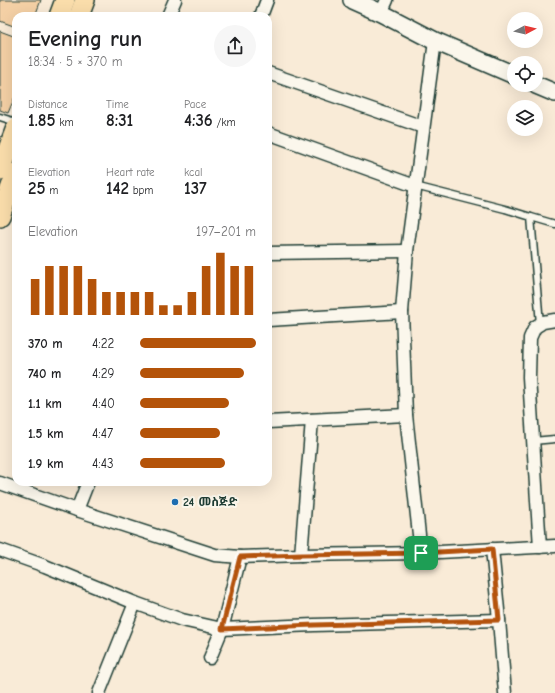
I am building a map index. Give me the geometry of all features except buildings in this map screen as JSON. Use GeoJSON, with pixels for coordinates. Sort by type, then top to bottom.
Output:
{"type":"FeatureCollection","features":[{"type":"Feature","properties":{"kind":"main road"},"geometry":{"type":"LineString","coordinates":[[60,12],[65,0]]}},
{"type":"Feature","properties":{"kind":"main road"},"geometry":{"type":"LineString","coordinates":[[80,12],[85,0]]}},
{"type":"Feature","properties":{"kind":"main road"},"geometry":{"type":"LineString","coordinates":[[352,0],[384,6],[435,41],[507,72]]}},
{"type":"Feature","properties":{"kind":"main road"},"geometry":{"type":"LineString","coordinates":[[543,88],[555,93]]}},
{"type":"Feature","properties":{"kind":"main road"},"geometry":{"type":"LineString","coordinates":[[0,170],[12,138]]}},
{"type":"Feature","properties":{"kind":"main road"},"geometry":{"type":"LineString","coordinates":[[0,216],[12,184]]}},
{"type":"Feature","properties":{"kind":"street"},"geometry":{"type":"LineString","coordinates":[[170,12],[175,0]]}},
{"type":"Feature","properties":{"kind":"street"},"geometry":{"type":"LineString","coordinates":[[262,12],[267,0]]}},
{"type":"Feature","properties":{"kind":"street"},"geometry":{"type":"LineString","coordinates":[[421,553],[406,415],[402,312],[407,251],[435,41]]}},
{"type":"Feature","properties":{"kind":"street"},"geometry":{"type":"LineString","coordinates":[[272,74],[423,127]]}},
{"type":"Feature","properties":{"kind":"street"},"geometry":{"type":"LineString","coordinates":[[272,134],[415,186]]}},
{"type":"Feature","properties":{"kind":"street"},"geometry":{"type":"LineString","coordinates":[[272,253],[407,251]]}},
{"type":"Feature","properties":{"kind":"street"},"geometry":{"type":"LineString","coordinates":[[272,320],[402,312]]}},
{"type":"Feature","properties":{"kind":"street"},"geometry":{"type":"LineString","coordinates":[[540,547],[529,377],[530,338],[535,327],[543,322],[555,320]]}},
{"type":"Feature","properties":{"kind":"street"},"geometry":{"type":"LineString","coordinates":[[272,422],[406,415]]}},
{"type":"Feature","properties":{"kind":"street"},"geometry":{"type":"LineString","coordinates":[[302,555],[312,420]]}},
{"type":"Feature","properties":{"kind":"street"},"geometry":{"type":"LineString","coordinates":[[0,483],[215,555],[240,557],[421,553],[555,546]]}},
{"type":"Feature","properties":{"kind":"street"},"geometry":{"type":"LineString","coordinates":[[77,510],[86,486]]}},
{"type":"Feature","properties":{"kind":"street"},"geometry":{"type":"LineString","coordinates":[[492,549],[505,693]]}},
{"type":"Feature","properties":{"kind":"street"},"geometry":{"type":"LineString","coordinates":[[0,550],[45,566],[135,603],[182,620],[222,629],[499,620]]}},
{"type":"Feature","properties":{"kind":"street"},"geometry":{"type":"LineString","coordinates":[[210,658],[222,629],[240,557]]}},
{"type":"Feature","properties":{"kind":"street"},"geometry":{"type":"LineString","coordinates":[[99,693],[135,603]]}},
{"type":"Feature","properties":{"kind":"lane"},"geometry":{"type":"LineString","coordinates":[[0,117],[12,121]]}},
{"type":"Feature","properties":{"kind":"lane"},"geometry":{"type":"LineString","coordinates":[[415,186],[505,209],[555,224]]}},
{"type":"Feature","properties":{"kind":"lane"},"geometry":{"type":"LineString","coordinates":[[531,217],[540,324]]}},
{"type":"Feature","properties":{"kind":"lane"},"geometry":{"type":"LineString","coordinates":[[533,441],[555,439]]}},
{"type":"Feature","properties":{"kind":"place","name":"24 መስጅድ"},"geometry":{"type":"Point","coordinates":[175,502]}},
{"type":"Feature","properties":{"kind":"route"},"geometry":{"type":"LineString","coordinates":[[492,549],[499,620],[222,629],[240,557],[421,553],[492,549]]}}]}
